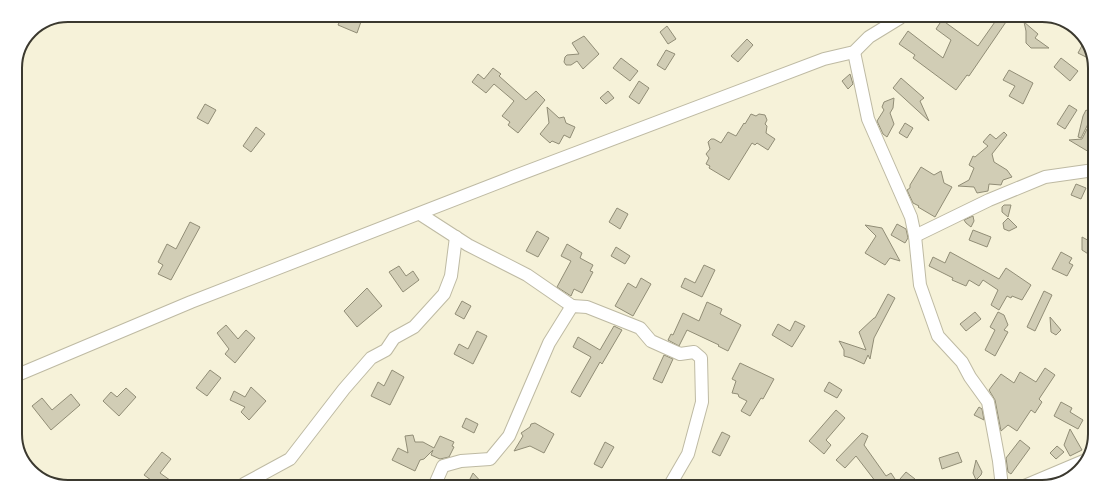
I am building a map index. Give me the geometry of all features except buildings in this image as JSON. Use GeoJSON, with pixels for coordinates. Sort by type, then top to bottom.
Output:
{"type":"FeatureCollection","features":[{"type":"Feature","properties":{"kind":"street"},"geometry":{"type":"LineString","coordinates":[[22,373],[191,302],[510,178],[816,62],[854,52],[869,37],[893,22]]}},
{"type":"Feature","properties":{"kind":"street"},"geometry":{"type":"LineString","coordinates":[[854,52],[868,119],[911,217],[916,236],[920,285],[938,336],[962,362],[970,377],[988,402],[1001,480]]}},
{"type":"Feature","properties":{"kind":"street"},"geometry":{"type":"LineString","coordinates":[[916,236],[989,200],[1046,177],[1088,171]]}},
{"type":"Feature","properties":{"kind":"street"},"geometry":{"type":"LineString","coordinates":[[420,214],[468,246],[527,275],[572,306],[587,307],[640,328],[651,341],[680,354],[694,352],[701,358],[702,402],[688,454],[673,480]]}},
{"type":"Feature","properties":{"kind":"street"},"geometry":{"type":"LineString","coordinates":[[251,480],[290,459],[344,389],[371,358],[386,350],[394,338],[414,327],[444,294],[451,276],[456,237]]}},
{"type":"Feature","properties":{"kind":"street"},"geometry":{"type":"LineString","coordinates":[[437,480],[443,466],[461,461],[490,459],[509,436],[548,343],[572,306]]}},
{"type":"Feature","properties":{"kind":"street"},"geometry":{"type":"LineString","coordinates":[[1039,480],[1077,464]]}}]}
